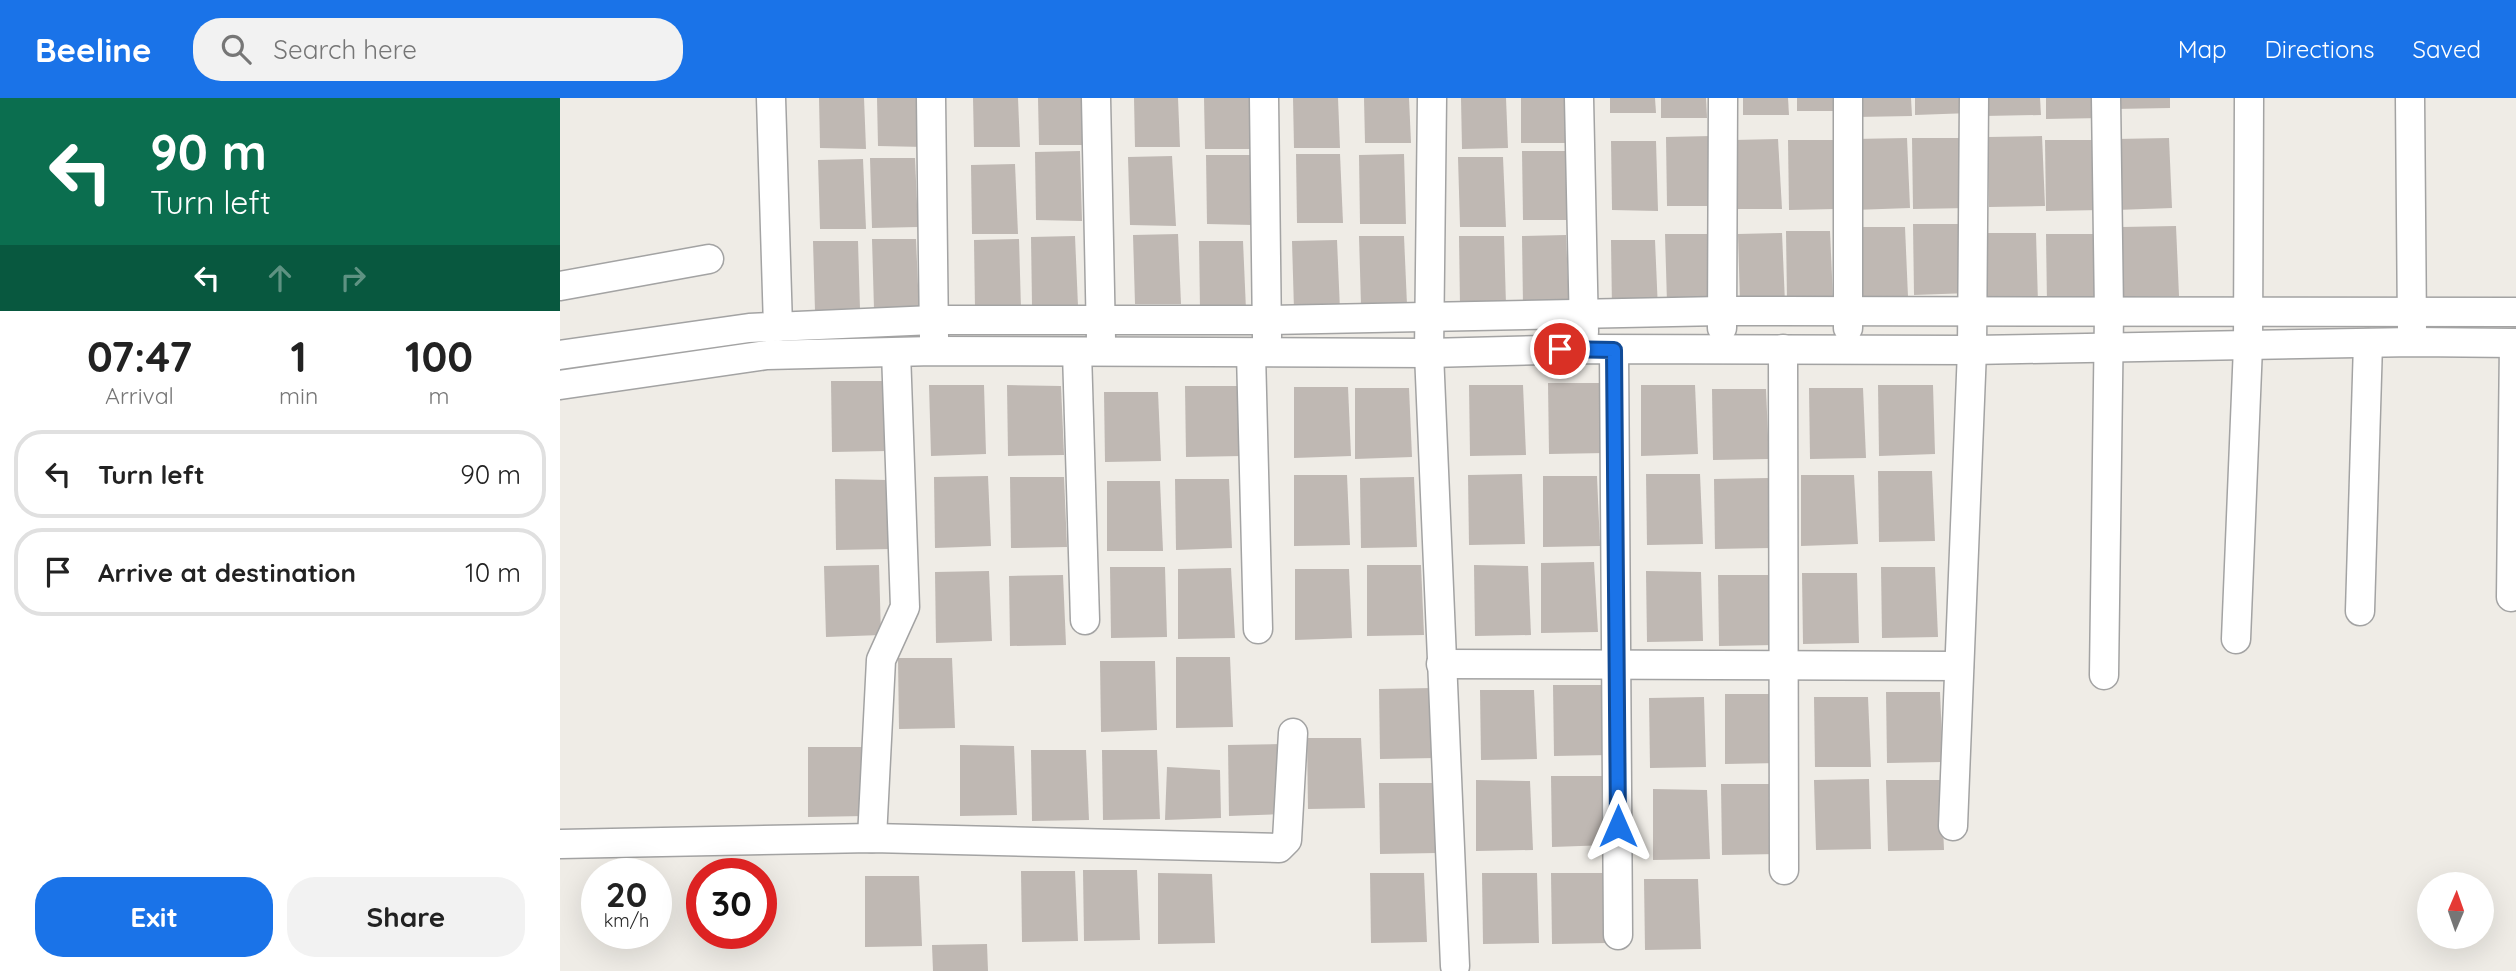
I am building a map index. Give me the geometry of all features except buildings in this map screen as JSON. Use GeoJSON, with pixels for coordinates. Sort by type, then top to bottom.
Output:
{"type":"FeatureCollection","features":[{"type":"Feature","properties":{"kind":"street"},"geometry":{"type":"LineString","coordinates":[[771,98],[778,327]]}},
{"type":"Feature","properties":{"kind":"street"},"geometry":{"type":"LineString","coordinates":[[931,98],[934,351]]}},
{"type":"Feature","properties":{"kind":"street"},"geometry":{"type":"LineString","coordinates":[[1085,620],[1088,352],[1102,319],[1096,98]]}},
{"type":"Feature","properties":{"kind":"street"},"geometry":{"type":"LineString","coordinates":[[1258,629],[1259,353],[1267,320],[1264,98]]}},
{"type":"Feature","properties":{"kind":"street"},"geometry":{"type":"LineString","coordinates":[[1432,98],[1429,353],[1455,966]]}},
{"type":"Feature","properties":{"kind":"street"},"geometry":{"type":"LineString","coordinates":[[1579,98],[1586,349]]}},
{"type":"Feature","properties":{"kind":"street"},"geometry":{"type":"LineString","coordinates":[[1721,348],[1723,98]]}},
{"type":"Feature","properties":{"kind":"street"},"geometry":{"type":"LineString","coordinates":[[1848,98],[1848,348]]}},
{"type":"Feature","properties":{"kind":"street"},"geometry":{"type":"LineString","coordinates":[[1953,826],[1972,350],[1974,98]]}},
{"type":"Feature","properties":{"kind":"street"},"geometry":{"type":"LineString","coordinates":[[2104,675],[2109,313],[2106,98]]}},
{"type":"Feature","properties":{"kind":"street"},"geometry":{"type":"LineString","coordinates":[[2236,639],[2249,309],[2249,98]]}},
{"type":"Feature","properties":{"kind":"street"},"geometry":{"type":"LineString","coordinates":[[2410,98],[2413,342]]}},
{"type":"Feature","properties":{"kind":"street"},"geometry":{"type":"LineString","coordinates":[[560,286],[709,259]]}},
{"type":"Feature","properties":{"kind":"street"},"geometry":{"type":"LineString","coordinates":[[560,355],[749,328],[933,320],[1267,320],[1722,311],[1973,314],[2249,309],[2516,312]]}},
{"type":"Feature","properties":{"kind":"street"},"geometry":{"type":"LineString","coordinates":[[560,385],[767,355],[934,351],[1429,353],[1586,349],[1972,350],[2413,342],[2515,343],[2511,597]]}},
{"type":"Feature","properties":{"kind":"street"},"geometry":{"type":"LineString","coordinates":[[2360,611],[2368,343]]}},
{"type":"Feature","properties":{"kind":"street"},"geometry":{"type":"LineString","coordinates":[[1783,349],[1784,870]]}},
{"type":"Feature","properties":{"kind":"street"},"geometry":{"type":"LineString","coordinates":[[1614,350],[1618,935]]}},
{"type":"Feature","properties":{"kind":"street"},"geometry":{"type":"LineString","coordinates":[[872,838],[881,660],[905,607],[896,352]]}},
{"type":"Feature","properties":{"kind":"street"},"geometry":{"type":"LineString","coordinates":[[1441,664],[1959,666]]}},
{"type":"Feature","properties":{"kind":"street"},"geometry":{"type":"LineString","coordinates":[[560,844],[872,838],[1279,848],[1287,840],[1293,733]]}},
{"type":"Feature","properties":{"kind":"route"},"geometry":{"type":"LineString","coordinates":[[1560,349],[1614,350],[1618,826]]}}]}
